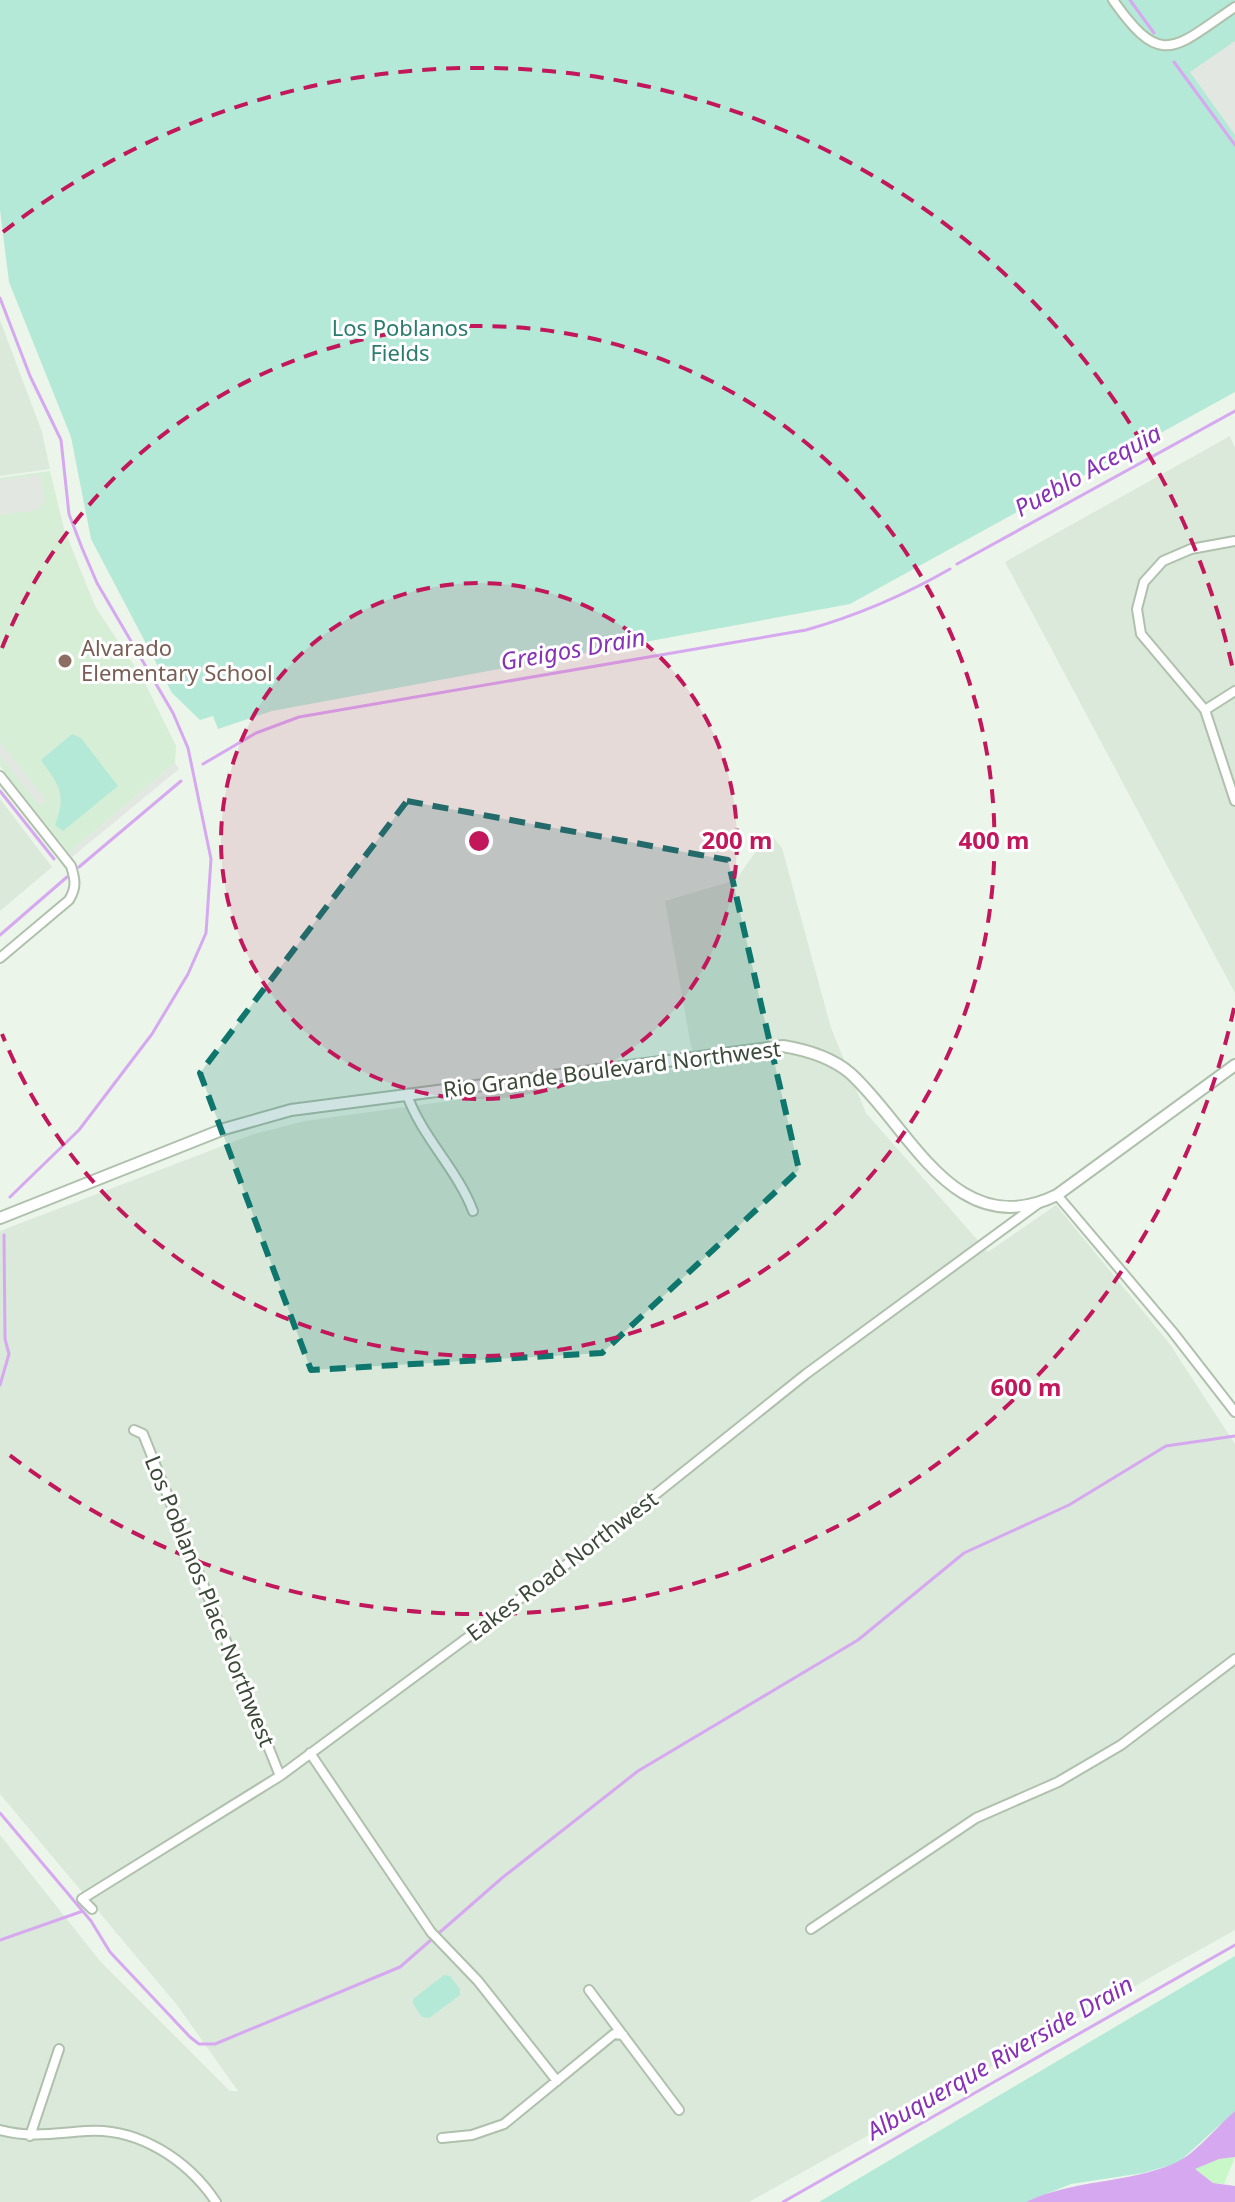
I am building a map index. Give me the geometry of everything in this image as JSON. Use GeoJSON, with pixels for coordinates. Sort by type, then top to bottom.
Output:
{"type":"FeatureCollection","features":[{"type":"Feature","properties":{"kind":"street"},"geometry":{"type":"LineString","coordinates":[[1113,0],[1135,32],[1155,45],[1176,47],[1235,7]]}},
{"type":"Feature","properties":{"kind":"street"},"geometry":{"type":"LineString","coordinates":[[1235,541],[1191,549],[1163,561],[1144,582],[1137,609],[1141,634],[1205,710],[1235,801]]}},
{"type":"Feature","properties":{"kind":"street"},"geometry":{"type":"LineString","coordinates":[[1205,710],[1235,691]]}},
{"type":"Feature","properties":{"kind":"street"},"geometry":{"type":"LineString","coordinates":[[0,776],[71,866],[75,890],[69,900],[0,958]]}},
{"type":"Feature","properties":{"kind":"street","name":"Rio Grande Boulevard Northwest"},"geometry":{"type":"LineString","coordinates":[[0,1218],[28,1204],[250,1122],[291,1110],[754,1048],[804,1049],[848,1071],[947,1183],[985,1202],[1011,1206],[1039,1203],[1057,1195],[1235,1065]]}},
{"type":"Feature","properties":{"kind":"street"},"geometry":{"type":"LineString","coordinates":[[407,1095],[414,1115],[466,1192],[473,1211]]}},
{"type":"Feature","properties":{"kind":"street"},"geometry":{"type":"LineString","coordinates":[[1057,1195],[1181,1342],[1235,1412]]}},
{"type":"Feature","properties":{"kind":"street","name":"Eakes Road Northwest"},"geometry":{"type":"LineString","coordinates":[[92,1909],[82,1899],[280,1776],[586,1550],[806,1374],[1039,1203]]}},
{"type":"Feature","properties":{"kind":"street","name":"Los Poblanos Place Northwest"},"geometry":{"type":"LineString","coordinates":[[134,1430],[143,1434],[280,1776]]}},
{"type":"Feature","properties":{"kind":"street"},"geometry":{"type":"LineString","coordinates":[[811,1929],[976,1818],[1058,1782],[1121,1745],[1235,1659]]}},
{"type":"Feature","properties":{"kind":"street"},"geometry":{"type":"LineString","coordinates":[[310,1753],[325,1779],[399,1879],[431,1932],[478,1981],[557,2081]]}},
{"type":"Feature","properties":{"kind":"street"},"geometry":{"type":"LineString","coordinates":[[589,1990],[679,2110]]}},
{"type":"Feature","properties":{"kind":"street"},"geometry":{"type":"LineString","coordinates":[[442,2138],[472,2135],[504,2124],[614,2034],[623,2035]]}},
{"type":"Feature","properties":{"kind":"street"},"geometry":{"type":"LineString","coordinates":[[30,2136],[59,2049]]}},
{"type":"Feature","properties":{"kind":"street"},"geometry":{"type":"LineString","coordinates":[[0,2130],[30,2136],[90,2130],[130,2137],[168,2153],[199,2179],[216,2202]]}},
{"type":"Feature","properties":{"kind":"highlighted area"},"geometry":{"type":"Polygon","coordinates":[[[407,801],[728,860],[799,1170],[602,1353],[311,1370],[200,1073],[407,801]]]}},
{"type":"Feature","properties":{"kind":"shaded area"},"geometry":{"type":"Polygon","coordinates":[[[1235,41],[1235,135],[1190,72],[1235,41]]]}},
{"type":"Feature","properties":{"kind":"shaded area"},"geometry":{"type":"Polygon","coordinates":[[[0,320],[42,432],[50,469],[0,476],[0,320]]]}},
{"type":"Feature","properties":{"kind":"shaded area"},"geometry":{"type":"Polygon","coordinates":[[[1230,436],[1235,448],[1235,993],[1005,562],[1230,436]]]}},
{"type":"Feature","properties":{"kind":"shaded area","name":"Alvarado Elementary School"},"geometry":{"type":"Polygon","coordinates":[[[50,471],[64,529],[95,606],[144,681],[176,746],[175,763],[69,853],[0,766],[0,478],[50,471]]]}},
{"type":"Feature","properties":{"kind":"shaded area"},"geometry":{"type":"Polygon","coordinates":[[[40,475],[45,499],[38,510],[0,515],[0,480],[40,475]]]}},
{"type":"Feature","properties":{"kind":"shaded area"},"geometry":{"type":"Polygon","coordinates":[[[0,742],[46,800],[40,806],[0,756],[0,742]]]}},
{"type":"Feature","properties":{"kind":"shaded area"},"geometry":{"type":"Polygon","coordinates":[[[175,763],[179,769],[72,857],[69,853],[175,763]]]}},
{"type":"Feature","properties":{"kind":"shaded area"},"geometry":{"type":"Polygon","coordinates":[[[0,799],[52,867],[0,911],[0,799]]]}},
{"type":"Feature","properties":{"kind":"shaded area"},"geometry":{"type":"Polygon","coordinates":[[[772,836],[782,848],[831,1028],[866,1113],[988,1252],[1056,1205],[1169,1343],[1235,1444],[1235,1930],[749,2202],[0,2202],[0,1835],[100,1961],[230,2091],[238,2091],[177,2005],[0,1794],[0,1231],[254,1134],[305,1121],[699,1066],[691,1046],[665,901],[736,880],[761,844],[772,836]]]}},
{"type":"Feature","properties":{"kind":"shaded area"},"geometry":{"type":"Polygon","coordinates":[[[1235,2111],[1235,2157],[1219,2159],[1195,2169],[1213,2183],[1235,2186],[1235,2202],[1026,2202],[1063,2189],[1138,2175],[1175,2163],[1198,2147],[1235,2111]]]}},
{"type":"Feature","properties":{"kind":"green space","name":"Los Poblanos Fields"},"geometry":{"type":"Polygon","coordinates":[[[0,0],[1235,0],[1235,392],[850,604],[272,711],[218,729],[213,716],[200,720],[172,693],[91,539],[71,437],[9,282],[0,210],[0,0]]]}},
{"type":"Feature","properties":{"kind":"green space"},"geometry":{"type":"Polygon","coordinates":[[[72,734],[81,738],[118,786],[63,831],[55,825],[61,797],[59,790],[41,760],[72,734]]]}},
{"type":"Feature","properties":{"kind":"green space"},"geometry":{"type":"Polygon","coordinates":[[[1235,1956],[1235,2111],[1178,2163],[1143,2173],[1071,2184],[1026,2202],[819,2202],[1235,1956]]]}},
{"type":"Feature","properties":{"kind":"green space"},"geometry":{"type":"Polygon","coordinates":[[[444,1975],[450,1976],[460,1989],[460,1995],[429,2018],[422,2017],[413,1999],[444,1975]]]}},
{"type":"Feature","properties":{"kind":"sand"},"geometry":{"type":"Polygon","coordinates":[[[1235,2157],[1224,2184],[1213,2183],[1194,2169],[1219,2159],[1235,2157]]]}},
{"type":"Feature","properties":{"kind":"waterway"},"geometry":{"type":"LineString","coordinates":[[1130,0],[1154,33]]}},
{"type":"Feature","properties":{"kind":"waterway"},"geometry":{"type":"LineString","coordinates":[[1174,62],[1235,145]]}},
{"type":"Feature","properties":{"kind":"waterway"},"geometry":{"type":"LineString","coordinates":[[0,298],[30,376],[61,440],[69,514],[82,548],[97,583],[173,713],[188,748],[211,859],[206,933],[188,974],[152,1034],[79,1130],[10,1197]]}},
{"type":"Feature","properties":{"kind":"waterway","name":"Pueblo Acequia"},"geometry":{"type":"LineString","coordinates":[[957,564],[1235,411]]}},
{"type":"Feature","properties":{"kind":"waterway","name":"Greigos Drain"},"geometry":{"type":"LineString","coordinates":[[203,764],[256,733],[299,717],[806,630],[880,604],[950,569]]}},
{"type":"Feature","properties":{"kind":"waterway","name":"Pueblo Acequia"},"geometry":{"type":"LineString","coordinates":[[79,867],[181,781]]}},
{"type":"Feature","properties":{"kind":"waterway"},"geometry":{"type":"LineString","coordinates":[[0,791],[54,859]]}},
{"type":"Feature","properties":{"kind":"waterway","name":"Pueblo Acequia"},"geometry":{"type":"LineString","coordinates":[[0,935],[67,877]]}},
{"type":"Feature","properties":{"kind":"waterway"},"geometry":{"type":"LineString","coordinates":[[0,1385],[9,1354],[5,1339],[4,1235]]}},
{"type":"Feature","properties":{"kind":"waterway"},"geometry":{"type":"LineString","coordinates":[[0,1813],[91,1921],[110,1952],[190,2037],[199,2044],[215,2044],[400,1967],[502,1878],[638,1771],[858,1640],[964,1553],[1069,1505],[1166,1446],[1235,1436]]}},
{"type":"Feature","properties":{"kind":"waterway"},"geometry":{"type":"LineString","coordinates":[[0,1940],[83,1911]]}},
{"type":"Feature","properties":{"kind":"waterway","name":"Albuquerque Riverside Drain"},"geometry":{"type":"LineString","coordinates":[[783,2202],[1235,1945]]}},
{"type":"Feature","properties":{"kind":"place","name":"Alvarado Elementary School"},"geometry":{"type":"Point","coordinates":[65,661]}}]}
